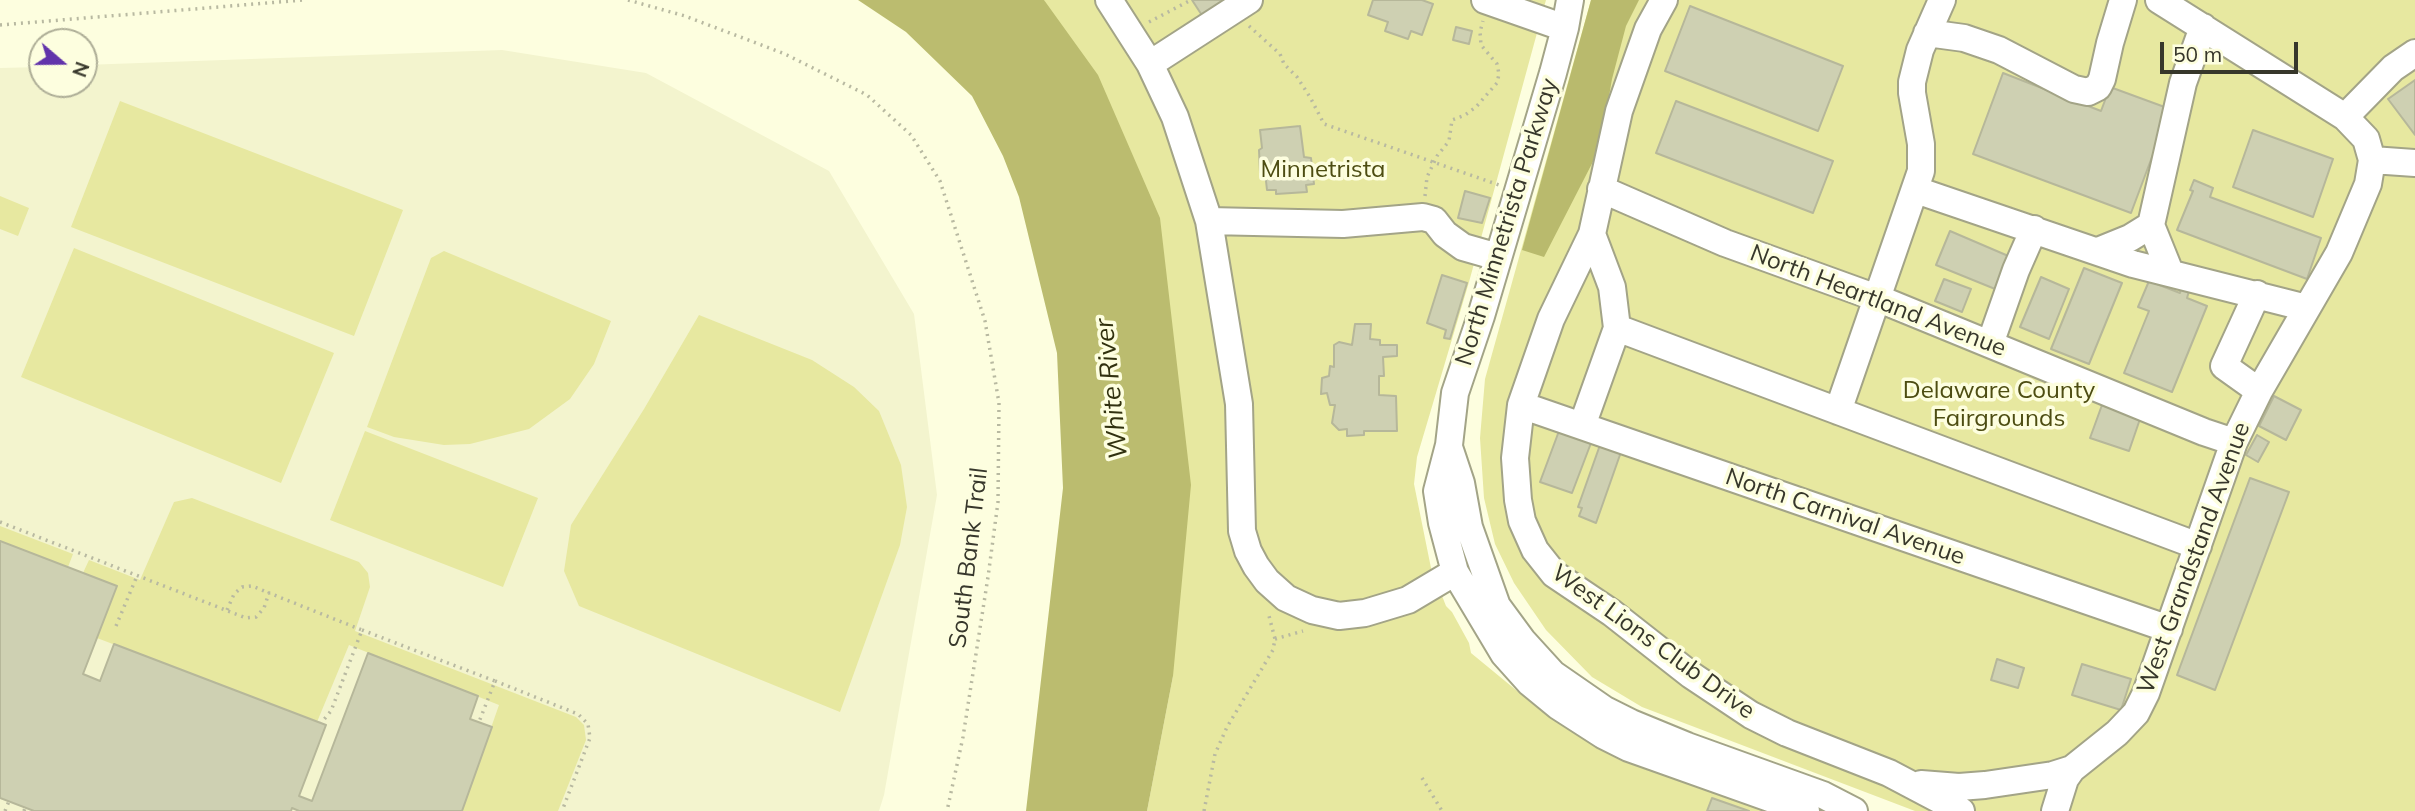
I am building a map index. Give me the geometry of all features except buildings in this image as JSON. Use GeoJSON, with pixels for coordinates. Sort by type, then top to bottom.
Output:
{"type":"FeatureCollection","features":[{"type":"Feature","properties":{"kind":"street"},"geometry":{"type":"LineString","coordinates":[[1109,0],[1150,64],[1175,117],[1209,221],[1239,404],[1242,531],[1256,566],[1267,581],[1286,598],[1312,610],[1339,616],[1386,608],[1408,600],[1455,572]]}},
{"type":"Feature","properties":{"kind":"street","name":"North Minnetrista Parkway"},"geometry":{"type":"LineString","coordinates":[[1570,0],[1565,28],[1499,257],[1455,393],[1449,445],[1437,491],[1455,572],[1504,654],[1530,683],[1558,706],[1629,748],[1806,811]]}},
{"type":"Feature","properties":{"kind":"street","name":"West Lions Club Drive"},"geometry":{"type":"LineString","coordinates":[[1664,0],[1648,29],[1626,88],[1592,234],[1551,319],[1521,405],[1516,458],[1518,500],[1529,540],[1547,568],[1751,715],[1787,733],[1909,783],[1961,811]]}},
{"type":"Feature","properties":{"kind":"street"},"geometry":{"type":"LineString","coordinates":[[1838,411],[1921,171],[1921,144],[1912,82],[1920,50],[1942,0]]}},
{"type":"Feature","properties":{"kind":"street"},"geometry":{"type":"LineString","coordinates":[[1927,33],[1964,38],[1999,50],[2074,89],[2088,92],[2098,87],[2102,79],[2109,43],[2123,0]]}},
{"type":"Feature","properties":{"kind":"street"},"geometry":{"type":"LineString","coordinates":[[2159,0],[2345,117],[2369,149],[2415,163]]}},
{"type":"Feature","properties":{"kind":"street"},"geometry":{"type":"LineString","coordinates":[[1488,1],[1565,28]]}},
{"type":"Feature","properties":{"kind":"street"},"geometry":{"type":"LineString","coordinates":[[1150,64],[1241,4]]}},
{"type":"Feature","properties":{"kind":"street"},"geometry":{"type":"LineString","coordinates":[[2169,272],[2151,225],[2183,83],[2203,26]]}},
{"type":"Feature","properties":{"kind":"street"},"geometry":{"type":"LineString","coordinates":[[2345,117],[2393,68],[2415,53]]}},
{"type":"Feature","properties":{"kind":"street","name":"West Grandstand Avenue"},"geometry":{"type":"LineString","coordinates":[[2072,769],[2117,733],[2136,712],[2146,693],[2234,442],[2259,391],[2339,253],[2355,219],[2368,184],[2369,149]]}},
{"type":"Feature","properties":{"kind":"street","name":"North Heartland Avenue"},"geometry":{"type":"LineString","coordinates":[[1601,189],[1725,243],[1877,298],[2234,442]]}},
{"type":"Feature","properties":{"kind":"street"},"geometry":{"type":"LineString","coordinates":[[1916,190],[2133,264],[2307,308]]}},
{"type":"Feature","properties":{"kind":"street"},"geometry":{"type":"LineString","coordinates":[[1209,221],[1343,224],[1423,216],[1434,220],[1445,234],[1463,247],[1499,257]]}},
{"type":"Feature","properties":{"kind":"street"},"geometry":{"type":"LineString","coordinates":[[2098,251],[2130,238],[2151,225]]}},
{"type":"Feature","properties":{"kind":"street"},"geometry":{"type":"LineString","coordinates":[[1990,344],[2034,229]]}},
{"type":"Feature","properties":{"kind":"street"},"geometry":{"type":"LineString","coordinates":[[1583,426],[1618,328],[1612,286],[1592,234]]}},
{"type":"Feature","properties":{"kind":"street"},"geometry":{"type":"LineString","coordinates":[[2257,294],[2224,366],[2259,391]]}},
{"type":"Feature","properties":{"kind":"street"},"geometry":{"type":"LineString","coordinates":[[1618,328],[2198,546]]}},
{"type":"Feature","properties":{"kind":"street","name":"North Carnival Avenue"},"geometry":{"type":"LineString","coordinates":[[1521,405],[2169,629]]}},
{"type":"Feature","properties":{"kind":"street","name":"North Minnetrista Parkway"},"geometry":{"type":"LineString","coordinates":[[1449,445],[1461,483],[1469,527],[1497,606],[1522,640],[1553,674],[1605,710],[1631,723],[1823,795],[1854,811]]}},
{"type":"Feature","properties":{"kind":"street"},"geometry":{"type":"LineString","coordinates":[[1909,783],[1959,787],[1985,785],[2053,775],[2072,769]]}},
{"type":"Feature","properties":{"kind":"street"},"geometry":{"type":"LineString","coordinates":[[2055,811],[2065,779],[2072,769]]}},
{"type":"Feature","properties":{"kind":"path"},"geometry":{"type":"LineString","coordinates":[[0,25],[303,0]]}},
{"type":"Feature","properties":{"kind":"path","name":"South Bank Trail"},"geometry":{"type":"LineString","coordinates":[[628,0],[685,16],[785,54],[867,95],[911,135],[940,181],[985,321],[999,403],[998,502],[963,737],[947,811]]}},
{"type":"Feature","properties":{"kind":"path"},"geometry":{"type":"LineString","coordinates":[[1141,26],[1191,0]]}},
{"type":"Feature","properties":{"kind":"path"},"geometry":{"type":"LineString","coordinates":[[1423,216],[1427,177],[1449,141],[1452,120],[1476,107],[1497,83],[1497,64],[1481,45],[1480,32],[1488,1]]}},
{"type":"Feature","properties":{"kind":"path"},"geometry":{"type":"LineString","coordinates":[[1241,4],[1252,30],[1280,54],[1284,64],[1297,77],[1310,97],[1324,124],[1501,186]]}},
{"type":"Feature","properties":{"kind":"path"},"geometry":{"type":"LineString","coordinates":[[0,522],[246,618],[256,617],[264,608],[269,593]]}},
{"type":"Feature","properties":{"kind":"path"},"geometry":{"type":"LineString","coordinates":[[116,626],[136,576]]}},
{"type":"Feature","properties":{"kind":"path"},"geometry":{"type":"LineString","coordinates":[[227,610],[234,594],[242,587],[252,586],[578,714],[588,724],[590,738],[562,811]]}},
{"type":"Feature","properties":{"kind":"path"},"geometry":{"type":"LineString","coordinates":[[1205,811],[1215,754],[1227,727],[1273,650],[1275,639],[1267,610]]}},
{"type":"Feature","properties":{"kind":"path"},"geometry":{"type":"LineString","coordinates":[[1275,639],[1314,626]]}},
{"type":"Feature","properties":{"kind":"path"},"geometry":{"type":"LineString","coordinates":[[321,723],[331,710],[362,629]]}},
{"type":"Feature","properties":{"kind":"path"},"geometry":{"type":"LineString","coordinates":[[479,722],[495,681]]}},
{"type":"Feature","properties":{"kind":"path"},"geometry":{"type":"LineString","coordinates":[[1422,778],[1442,811]]}},
{"type":"Feature","properties":{"kind":"path"},"geometry":{"type":"LineString","coordinates":[[5,811],[9,801]]}},
{"type":"Feature","properties":{"kind":"shaded area"},"geometry":{"type":"Polygon","coordinates":[[[1591,0],[1639,0],[1626,26],[1612,79],[1600,148],[1544,257],[1522,250],[1591,0]]]}},
{"type":"Feature","properties":{"kind":"shaded area"},"geometry":{"type":"Polygon","coordinates":[[[502,50],[646,73],[829,171],[914,314],[937,495],[879,811],[0,811],[0,68],[28,67],[28,98],[98,98],[98,64],[502,50]]]}},
{"type":"Feature","properties":{"kind":"green space","name":"Minnetrista"},"geometry":{"type":"Polygon","coordinates":[[[1044,0],[1546,0],[1469,282],[1417,457],[1414,484],[1431,568],[1446,606],[1469,643],[1471,653],[1550,718],[1569,724],[1624,759],[1765,811],[1147,811],[1173,676],[1044,0]]]}},
{"type":"Feature","properties":{"kind":"green space","name":"Delaware County Fairgrounds"},"geometry":{"type":"Polygon","coordinates":[[[1591,0],[2415,0],[2415,811],[1915,811],[1642,707],[1592,677],[1546,630],[1514,583],[1495,544],[1484,498],[1480,438],[1485,379],[1591,0]]]}},
{"type":"Feature","properties":{"kind":"green space"},"geometry":{"type":"Polygon","coordinates":[[[120,101],[403,210],[354,336],[71,227],[120,101]]]}},
{"type":"Feature","properties":{"kind":"green space"},"geometry":{"type":"Polygon","coordinates":[[[0,196],[29,208],[18,236],[0,229],[0,196]]]}},
{"type":"Feature","properties":{"kind":"green space"},"geometry":{"type":"Polygon","coordinates":[[[74,248],[334,353],[281,483],[21,377],[74,248]]]}},
{"type":"Feature","properties":{"kind":"green space"},"geometry":{"type":"Polygon","coordinates":[[[444,251],[611,321],[594,364],[570,399],[529,429],[470,444],[444,445],[394,437],[367,427],[431,258],[444,251]]]}},
{"type":"Feature","properties":{"kind":"green space"},"geometry":{"type":"Polygon","coordinates":[[[699,315],[812,360],[854,387],[879,411],[901,465],[907,507],[900,545],[840,712],[579,606],[564,571],[571,525],[699,315]]]}},
{"type":"Feature","properties":{"kind":"green space"},"geometry":{"type":"Polygon","coordinates":[[[365,431],[538,498],[503,587],[330,520],[365,431]]]}},
{"type":"Feature","properties":{"kind":"green space"},"geometry":{"type":"Polygon","coordinates":[[[192,498],[359,562],[368,573],[370,587],[355,631],[576,717],[584,725],[586,740],[558,811],[462,811],[499,705],[349,645],[317,722],[97,638],[117,587],[83,573],[89,560],[140,580],[174,502],[192,498]]]}},
{"type":"Feature","properties":{"kind":"green space"},"geometry":{"type":"Polygon","coordinates":[[[0,526],[73,554],[68,567],[0,541],[0,526]]]}},
{"type":"Feature","properties":{"kind":"water","name":"White River"},"geometry":{"type":"Polygon","coordinates":[[[858,0],[1044,0],[1098,75],[1160,218],[1191,485],[1173,676],[1147,811],[1026,811],[1063,488],[1057,353],[1019,197],[1003,156],[972,96],[906,32],[858,0]]]}}]}
